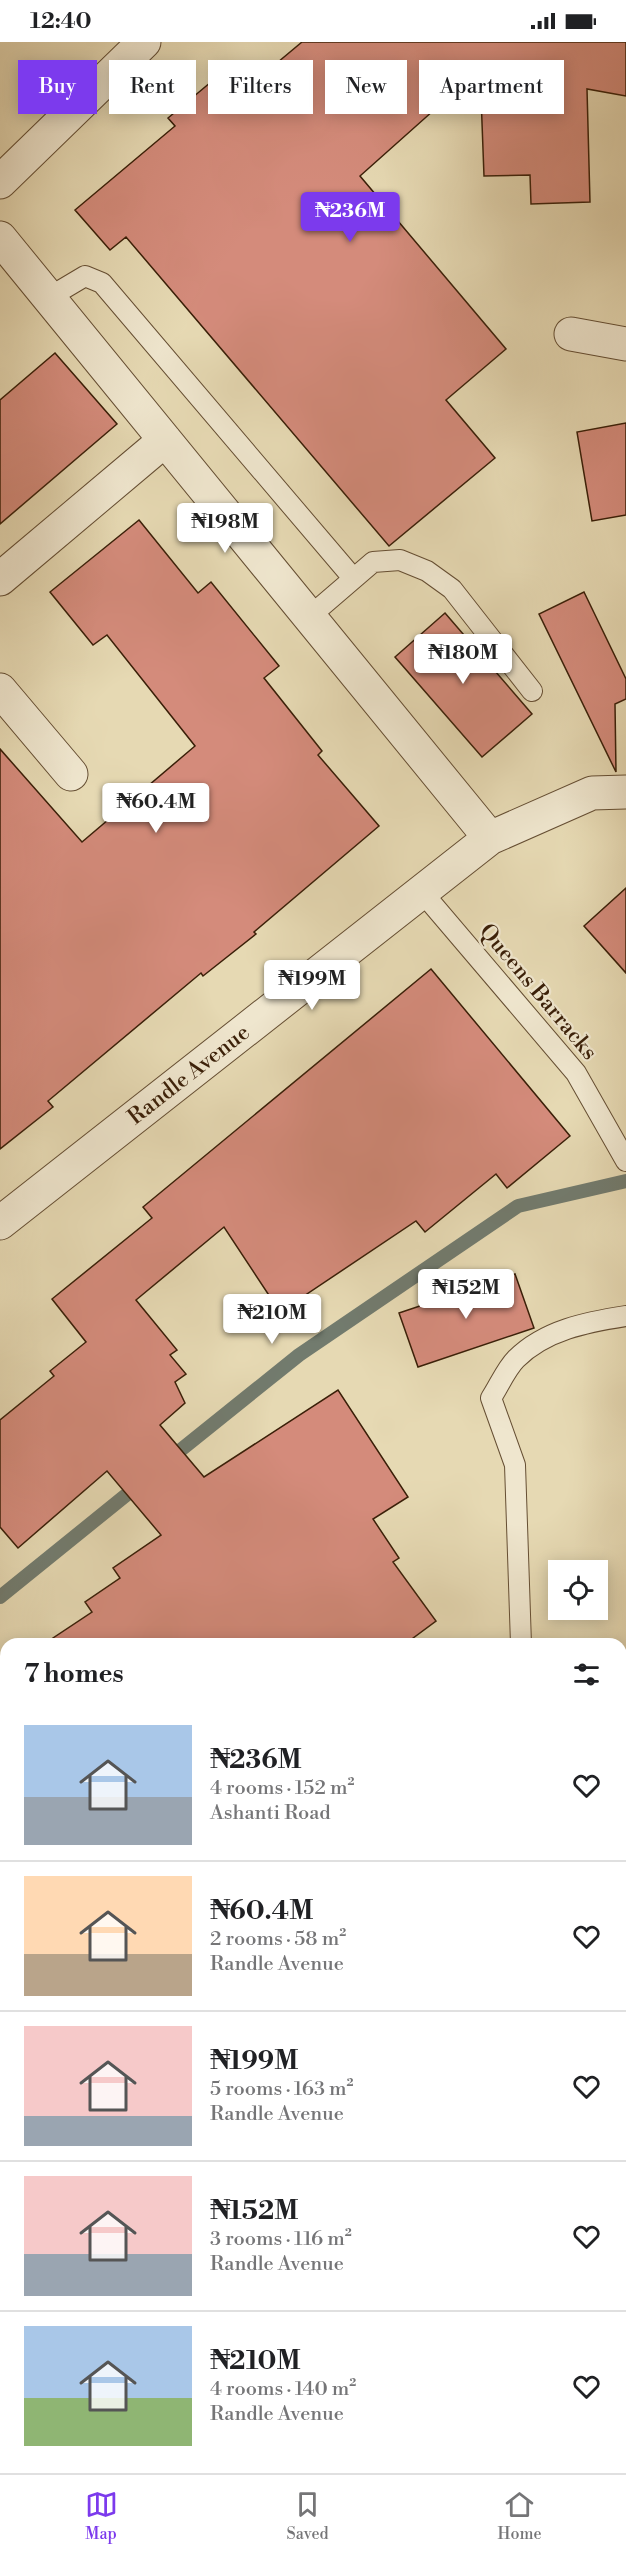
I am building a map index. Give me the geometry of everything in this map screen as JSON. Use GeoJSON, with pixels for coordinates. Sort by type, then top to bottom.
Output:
{"type":"FeatureCollection","features":[{"type":"Feature","properties":{"kind":"street"},"geometry":{"type":"LineString","coordinates":[[0,182],[144,42]]}},
{"type":"Feature","properties":{"kind":"street"},"geometry":{"type":"LineString","coordinates":[[0,238],[490,838]]}},
{"type":"Feature","properties":{"kind":"street"},"geometry":{"type":"LineString","coordinates":[[571,334],[626,344]]}},
{"type":"Feature","properties":{"kind":"street"},"geometry":{"type":"LineString","coordinates":[[0,579],[165,440]]}},
{"type":"Feature","properties":{"kind":"street"},"geometry":{"type":"LineString","coordinates":[[0,690],[71,774]]}},
{"type":"Feature","properties":{"kind":"street","name":"Randle Avenue"},"geometry":{"type":"LineString","coordinates":[[0,1223],[490,838],[592,793],[626,792]]}},
{"type":"Feature","properties":{"kind":"lane"},"geometry":{"type":"LineString","coordinates":[[48,297],[86,276],[102,284],[353,578]]}},
{"type":"Feature","properties":{"kind":"lane"},"geometry":{"type":"LineString","coordinates":[[309,617],[373,562],[400,560],[427,571],[452,589],[532,691]]}},
{"type":"Feature","properties":{"kind":"lane","name":"Queens Barracks"},"geometry":{"type":"LineString","coordinates":[[422,892],[576,1073],[626,1161]]}},
{"type":"Feature","properties":{"kind":"lane"},"geometry":{"type":"LineString","coordinates":[[521,1638],[515,1465],[491,1398],[516,1359],[551,1334],[596,1321],[626,1316]]}},
{"type":"Feature","properties":{"kind":"building"},"geometry":{"type":"Polygon","coordinates":[[[302,42],[626,42],[626,96],[587,89],[590,202],[531,204],[530,175],[484,176],[482,114],[564,114],[564,60],[419,60],[419,114],[430,114],[360,176],[506,349],[446,400],[495,458],[389,546],[126,237],[110,250],[75,210],[175,126],[168,118],[173,114],[196,114],[196,95],[208,85],[208,114],[313,114],[313,60],[280,60],[302,42]]]}},
{"type":"Feature","properties":{"kind":"building"},"geometry":{"type":"Polygon","coordinates":[[[55,353],[117,424],[0,524],[0,400],[55,353]]]}},
{"type":"Feature","properties":{"kind":"building"},"geometry":{"type":"Polygon","coordinates":[[[626,423],[626,515],[592,521],[577,432],[626,423]]]}},
{"type":"Feature","properties":{"kind":"building"},"geometry":{"type":"Polygon","coordinates":[[[139,520],[198,593],[211,582],[279,666],[264,678],[322,751],[318,755],[379,826],[254,932],[256,934],[203,976],[201,973],[48,1101],[53,1107],[0,1149],[0,749],[82,842],[195,746],[107,635],[93,645],[50,592],[139,520]]]}},
{"type":"Feature","properties":{"kind":"building"},"geometry":{"type":"Polygon","coordinates":[[[584,592],[626,679],[626,699],[615,704],[616,772],[539,614],[584,592]]]}},
{"type":"Feature","properties":{"kind":"building"},"geometry":{"type":"Polygon","coordinates":[[[445,613],[532,714],[482,757],[395,657],[445,613]]]}},
{"type":"Feature","properties":{"kind":"building"},"geometry":{"type":"Polygon","coordinates":[[[626,888],[626,973],[584,926],[626,888]]]}},
{"type":"Feature","properties":{"kind":"building"},"geometry":{"type":"Polygon","coordinates":[[[431,969],[570,1136],[507,1188],[496,1174],[425,1232],[416,1221],[280,1312],[224,1227],[136,1300],[177,1350],[170,1355],[186,1374],[175,1382],[185,1403],[160,1425],[204,1477],[338,1390],[408,1497],[373,1519],[399,1558],[393,1562],[436,1621],[413,1638],[53,1638],[92,1612],[85,1602],[120,1578],[113,1568],[161,1535],[107,1471],[18,1548],[0,1527],[0,1420],[54,1376],[50,1371],[86,1342],[52,1299],[152,1218],[143,1207],[431,969]]]}},
{"type":"Feature","properties":{"kind":"building"},"geometry":{"type":"Polygon","coordinates":[[[515,1274],[534,1328],[418,1367],[399,1313],[515,1274]]]}},
{"type":"Feature","properties":{"kind":"waterway"},"geometry":{"type":"LineString","coordinates":[[167,1461],[299,1355],[518,1206],[626,1181]]}},
{"type":"Feature","properties":{"kind":"waterway"},"geometry":{"type":"LineString","coordinates":[[0,1597],[141,1483]]}}]}
